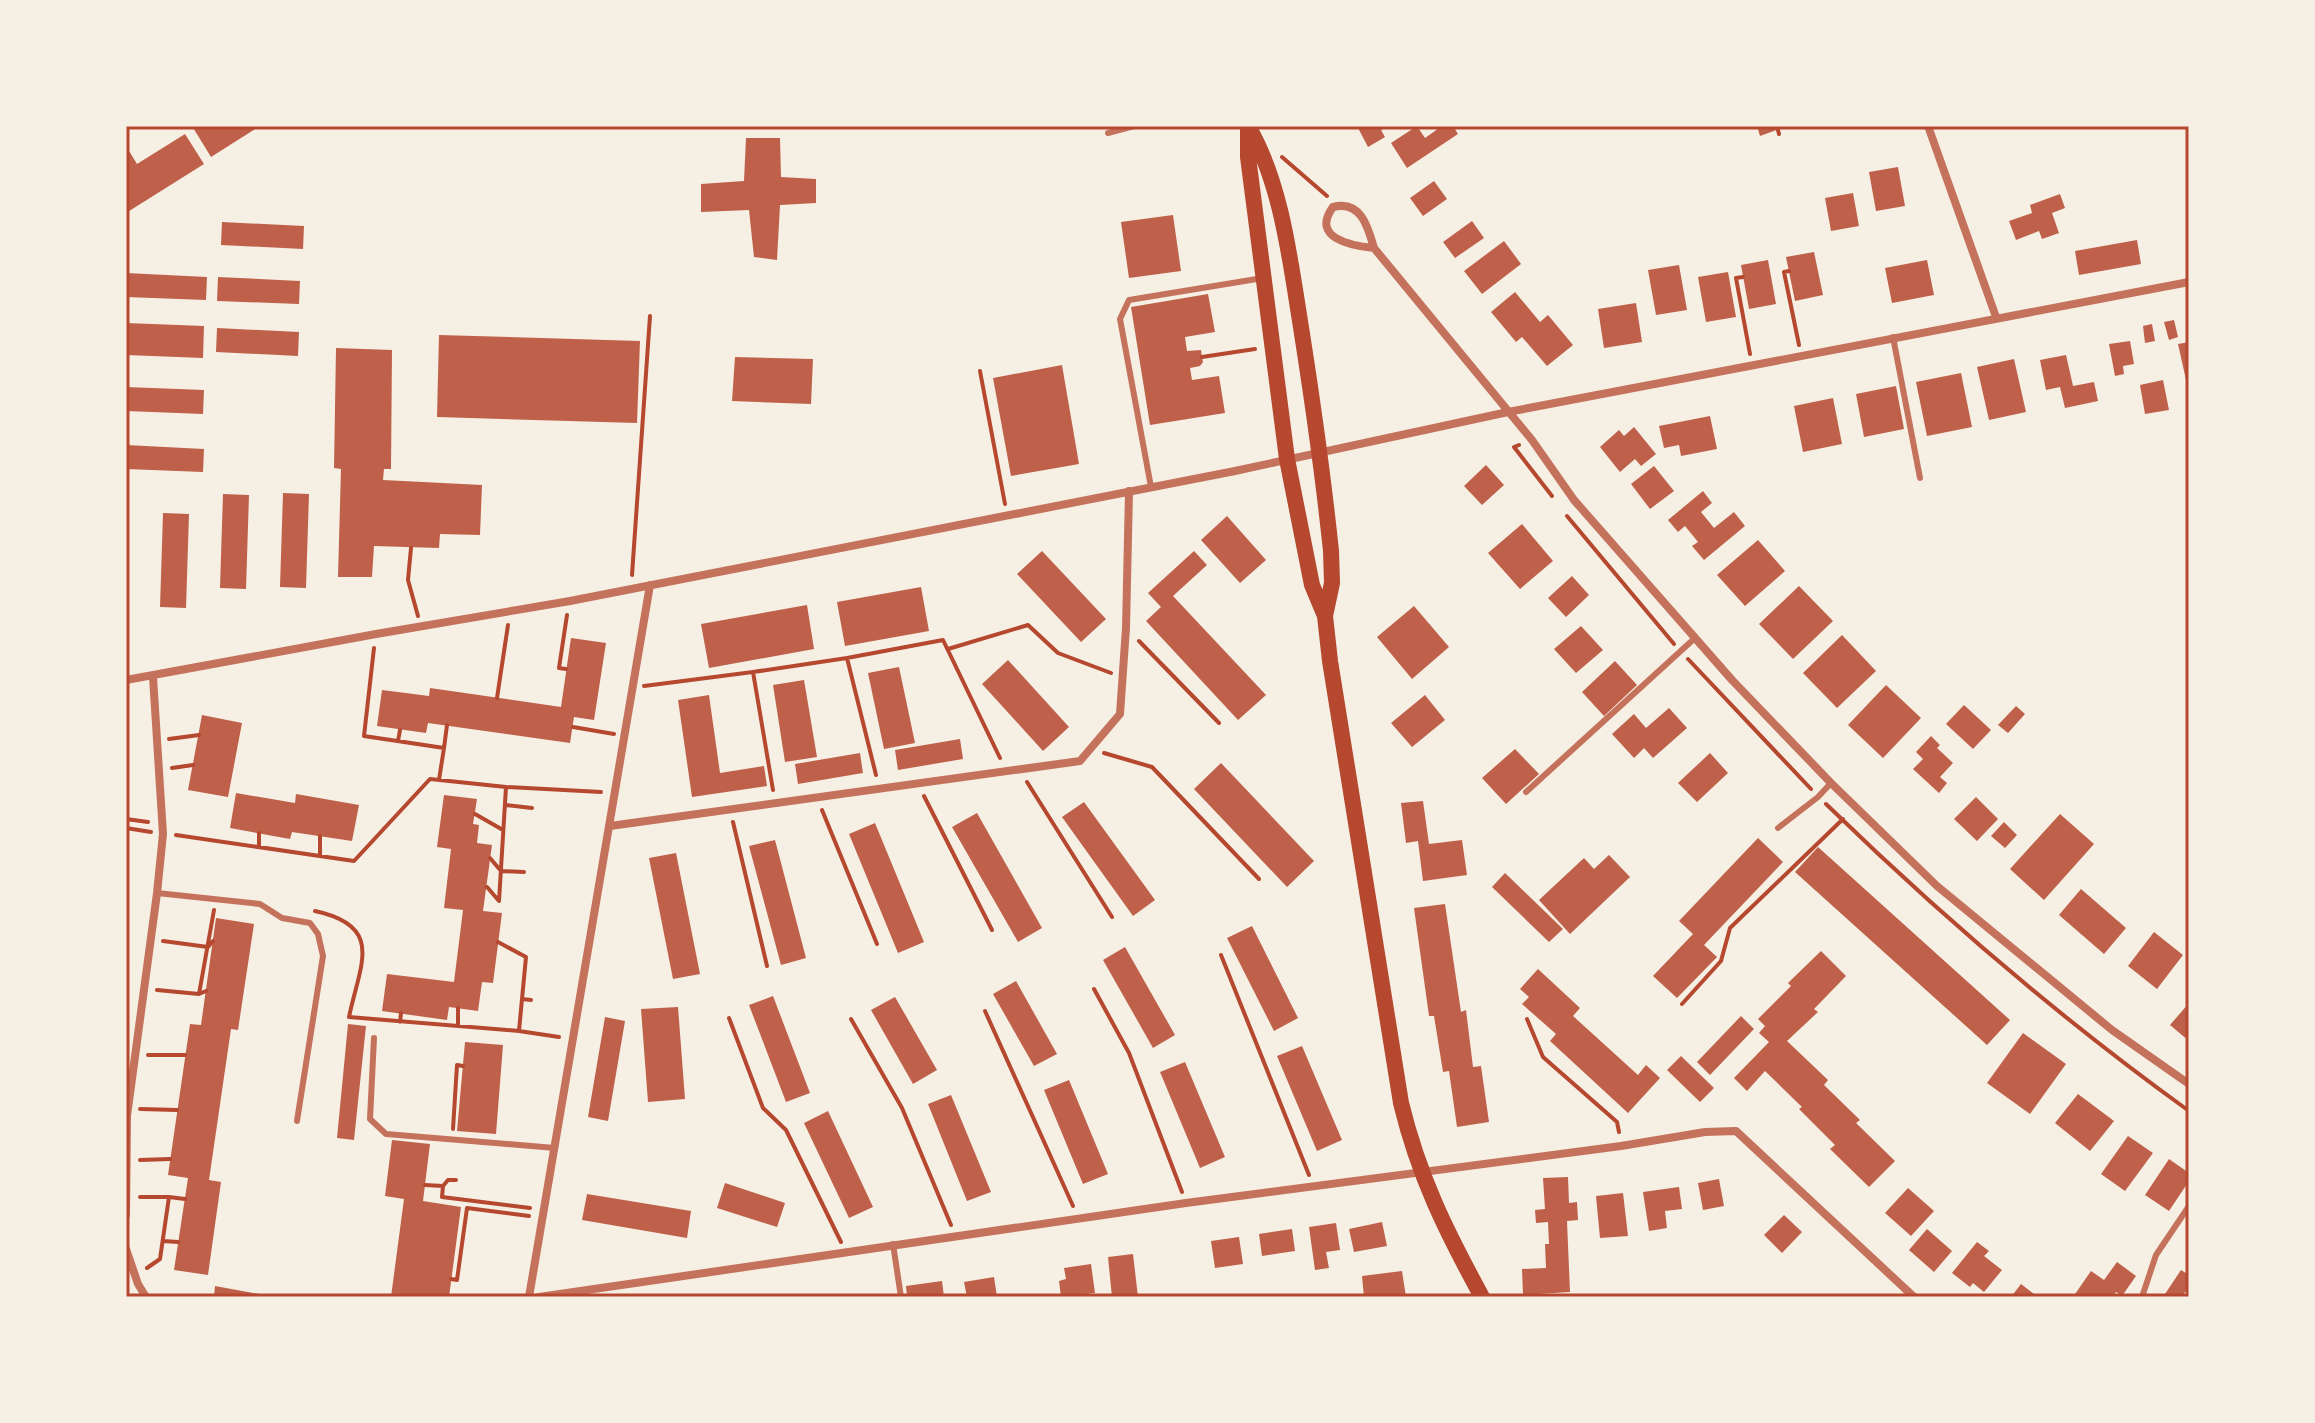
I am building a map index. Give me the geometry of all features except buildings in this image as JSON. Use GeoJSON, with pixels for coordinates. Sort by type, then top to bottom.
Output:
{"type":"FeatureCollection","features":[{"type":"Feature","properties":{"kind":"main road"},"geometry":{"type":"LineString","coordinates":[[1248,126],[1264,153],[1284,236],[1319,452],[1331,551],[1332,583],[1325,616]]}},
{"type":"Feature","properties":{"kind":"main road"},"geometry":{"type":"LineString","coordinates":[[1248,126],[1248,157],[1287,459],[1312,585],[1325,616],[1401,1103],[1420,1172],[1450,1239],[1482,1297]]}},
{"type":"Feature","properties":{"kind":"street"},"geometry":{"type":"LineString","coordinates":[[1928,126],[1996,317]]}},
{"type":"Feature","properties":{"kind":"street"},"geometry":{"type":"LineString","coordinates":[[1374,248],[1346,243],[1329,232],[1326,223],[1329,213],[1337,206],[1350,206],[1360,213],[1374,248],[1532,440],[1574,500],[1695,638],[1831,783],[1937,886],[2112,1030],[2189,1084]]}},
{"type":"Feature","properties":{"kind":"street"},"geometry":{"type":"LineString","coordinates":[[126,680],[509,613],[1151,487],[1508,412],[2189,282]]}},
{"type":"Feature","properties":{"kind":"street"},"geometry":{"type":"LineString","coordinates":[[610,826],[1080,761],[1120,714],[1126,628],[1129,491]]}},
{"type":"Feature","properties":{"kind":"street"},"geometry":{"type":"LineString","coordinates":[[529,1297],[650,585]]}},
{"type":"Feature","properties":{"kind":"street"},"geometry":{"type":"LineString","coordinates":[[126,1215],[127,1114],[157,893],[162,829],[153,677]]}},
{"type":"Feature","properties":{"kind":"street"},"geometry":{"type":"LineString","coordinates":[[539,1297],[1186,1203],[1621,1146],[1705,1132],[1736,1131],[1914,1297]]}},
{"type":"Feature","properties":{"kind":"street"},"geometry":{"type":"LineString","coordinates":[[126,1249],[146,1297]]}},
{"type":"Feature","properties":{"kind":"lane"},"geometry":{"type":"LineString","coordinates":[[1108,133],[1134,126]]}},
{"type":"Feature","properties":{"kind":"lane"},"geometry":{"type":"LineString","coordinates":[[1151,487],[1120,319],[1129,300],[1263,278]]}},
{"type":"Feature","properties":{"kind":"lane"},"geometry":{"type":"LineString","coordinates":[[1893,337],[1920,478]]}},
{"type":"Feature","properties":{"kind":"lane"},"geometry":{"type":"LineString","coordinates":[[1526,792],[1695,638]]}},
{"type":"Feature","properties":{"kind":"lane"},"geometry":{"type":"LineString","coordinates":[[1778,828],[1831,783]]}},
{"type":"Feature","properties":{"kind":"lane"},"geometry":{"type":"LineString","coordinates":[[157,893],[260,904],[282,918],[310,923],[318,934],[323,956],[297,1121]]}},
{"type":"Feature","properties":{"kind":"lane"},"geometry":{"type":"LineString","coordinates":[[374,1038],[370,1119],[386,1134],[555,1148]]}},
{"type":"Feature","properties":{"kind":"lane"},"geometry":{"type":"LineString","coordinates":[[2142,1297],[2156,1255],[2189,1206]]}},
{"type":"Feature","properties":{"kind":"lane"},"geometry":{"type":"LineString","coordinates":[[893,1244],[901,1297]]}},
{"type":"Feature","properties":{"kind":"path"},"geometry":{"type":"LineString","coordinates":[[1282,156],[1337,206]]}},
{"type":"Feature","properties":{"kind":"path"},"geometry":{"type":"LineString","coordinates":[[1789,271],[1784,272],[1801,355]]}},
{"type":"Feature","properties":{"kind":"path"},"geometry":{"type":"LineString","coordinates":[[1743,277],[1736,278],[1752,364]]}},
{"type":"Feature","properties":{"kind":"path"},"geometry":{"type":"LineString","coordinates":[[1740,299],[1747,297]]}},
{"type":"Feature","properties":{"kind":"path"},"geometry":{"type":"LineString","coordinates":[[631,589],[650,316]]}},
{"type":"Feature","properties":{"kind":"path"},"geometry":{"type":"LineString","coordinates":[[1202,357],[1272,346]]}},
{"type":"Feature","properties":{"kind":"path"},"geometry":{"type":"LineString","coordinates":[[980,371],[1007,514]]}},
{"type":"Feature","properties":{"kind":"path"},"geometry":{"type":"LineString","coordinates":[[639,382],[645,383]]}},
{"type":"Feature","properties":{"kind":"path"},"geometry":{"type":"LineString","coordinates":[[995,447],[1005,445]]}},
{"type":"Feature","properties":{"kind":"path"},"geometry":{"type":"LineString","coordinates":[[411,548],[408,580],[421,626]]}},
{"type":"Feature","properties":{"kind":"path"},"geometry":{"type":"LineString","coordinates":[[566,669],[559,668],[570,601]]}},
{"type":"Feature","properties":{"kind":"path"},"geometry":{"type":"LineString","coordinates":[[497,698],[509,613]]}},
{"type":"Feature","properties":{"kind":"path"},"geometry":{"type":"LineString","coordinates":[[948,649],[1028,625],[1058,653],[1122,678]]}},
{"type":"Feature","properties":{"kind":"path"},"geometry":{"type":"LineString","coordinates":[[1126,628],[1219,723]]}},
{"type":"Feature","properties":{"kind":"path"},"geometry":{"type":"LineString","coordinates":[[376,634],[364,736],[444,748]]}},
{"type":"Feature","properties":{"kind":"path"},"geometry":{"type":"LineString","coordinates":[[633,688],[847,658],[943,640],[1007,771]]}},
{"type":"Feature","properties":{"kind":"path"},"geometry":{"type":"LineString","coordinates":[[847,658],[880,789]]}},
{"type":"Feature","properties":{"kind":"path"},"geometry":{"type":"LineString","coordinates":[[753,672],[776,803]]}},
{"type":"Feature","properties":{"kind":"path"},"geometry":{"type":"LineString","coordinates":[[439,780],[447,725]]}},
{"type":"Feature","properties":{"kind":"path"},"geometry":{"type":"LineString","coordinates":[[573,727],[624,735]]}},
{"type":"Feature","properties":{"kind":"path"},"geometry":{"type":"LineString","coordinates":[[398,741],[400,730]]}},
{"type":"Feature","properties":{"kind":"path"},"geometry":{"type":"LineString","coordinates":[[157,740],[199,735]]}},
{"type":"Feature","properties":{"kind":"path"},"geometry":{"type":"LineString","coordinates":[[1091,749],[1152,767],[1259,879]]}},
{"type":"Feature","properties":{"kind":"path"},"geometry":{"type":"LineString","coordinates":[[159,770],[193,765]]}},
{"type":"Feature","properties":{"kind":"path"},"geometry":{"type":"LineString","coordinates":[[1019,770],[1112,917]]}},
{"type":"Feature","properties":{"kind":"path"},"geometry":{"type":"LineString","coordinates":[[126,819],[259,847],[354,861],[430,779],[615,793]]}},
{"type":"Feature","properties":{"kind":"path"},"geometry":{"type":"LineString","coordinates":[[918,783],[992,930]]}},
{"type":"Feature","properties":{"kind":"path"},"geometry":{"type":"LineString","coordinates":[[487,887],[499,901],[506,787]]}},
{"type":"Feature","properties":{"kind":"path"},"geometry":{"type":"LineString","coordinates":[[817,797],[877,944]]}},
{"type":"Feature","properties":{"kind":"path"},"geometry":{"type":"LineString","coordinates":[[505,805],[532,808]]}},
{"type":"Feature","properties":{"kind":"path"},"geometry":{"type":"LineString","coordinates":[[1682,1004],[1721,961],[1730,928],[1855,807]]}},
{"type":"Feature","properties":{"kind":"path"},"geometry":{"type":"LineString","coordinates":[[730,808],[767,966]]}},
{"type":"Feature","properties":{"kind":"path"},"geometry":{"type":"LineString","coordinates":[[475,814],[503,830]]}},
{"type":"Feature","properties":{"kind":"path"},"geometry":{"type":"LineString","coordinates":[[126,828],[162,829]]}},
{"type":"Feature","properties":{"kind":"path"},"geometry":{"type":"LineString","coordinates":[[259,833],[259,847]]}},
{"type":"Feature","properties":{"kind":"path"},"geometry":{"type":"LineString","coordinates":[[320,836],[320,856]]}},
{"type":"Feature","properties":{"kind":"path"},"geometry":{"type":"LineString","coordinates":[[490,858],[501,871],[524,872]]}},
{"type":"Feature","properties":{"kind":"path"},"geometry":{"type":"LineString","coordinates":[[199,994],[216,899]]}},
{"type":"Feature","properties":{"kind":"path"},"geometry":{"type":"LineString","coordinates":[[151,939],[208,947]]}},
{"type":"Feature","properties":{"kind":"path"},"geometry":{"type":"LineString","coordinates":[[208,947],[213,941]]}},
{"type":"Feature","properties":{"kind":"path"},"geometry":{"type":"LineString","coordinates":[[498,942],[526,957],[519,1031]]}},
{"type":"Feature","properties":{"kind":"path"},"geometry":{"type":"LineString","coordinates":[[1221,955],[1314,1186]]}},
{"type":"Feature","properties":{"kind":"path"},"geometry":{"type":"LineString","coordinates":[[145,988],[199,994],[206,991]]}},
{"type":"Feature","properties":{"kind":"path"},"geometry":{"type":"LineString","coordinates":[[1094,989],[1129,1053],[1186,1203]]}},
{"type":"Feature","properties":{"kind":"path"},"geometry":{"type":"LineString","coordinates":[[522,999],[531,1000]]}},
{"type":"Feature","properties":{"kind":"path"},"geometry":{"type":"LineString","coordinates":[[458,1008],[458,1026]]}},
{"type":"Feature","properties":{"kind":"path"},"geometry":{"type":"LineString","coordinates":[[985,1011],[1079,1219]]}},
{"type":"Feature","properties":{"kind":"path"},"geometry":{"type":"LineString","coordinates":[[400,1022],[401,1013]]}},
{"type":"Feature","properties":{"kind":"path"},"geometry":{"type":"LineString","coordinates":[[349,1017],[519,1031],[573,1039]]}},
{"type":"Feature","properties":{"kind":"path"},"geometry":{"type":"LineString","coordinates":[[729,1018],[763,1108],[786,1130],[846,1251]]}},
{"type":"Feature","properties":{"kind":"path"},"geometry":{"type":"LineString","coordinates":[[851,1019],[902,1108],[956,1237]]}},
{"type":"Feature","properties":{"kind":"path"},"geometry":{"type":"LineString","coordinates":[[1527,1019],[1543,1057],[1617,1122],[1621,1146]]}},
{"type":"Feature","properties":{"kind":"path"},"geometry":{"type":"LineString","coordinates":[[136,1055],[185,1055]]}},
{"type":"Feature","properties":{"kind":"path"},"geometry":{"type":"LineString","coordinates":[[452,1139],[457,1109],[457,1065],[463,1066]]}},
{"type":"Feature","properties":{"kind":"path"},"geometry":{"type":"LineString","coordinates":[[127,1114],[177,1110]]}},
{"type":"Feature","properties":{"kind":"path"},"geometry":{"type":"LineString","coordinates":[[127,1160],[170,1159]]}},
{"type":"Feature","properties":{"kind":"path"},"geometry":{"type":"LineString","coordinates":[[456,1180],[448,1180],[443,1186],[442,1197],[544,1214]]}},
{"type":"Feature","properties":{"kind":"path"},"geometry":{"type":"LineString","coordinates":[[425,1185],[443,1186]]}},
{"type":"Feature","properties":{"kind":"path"},"geometry":{"type":"LineString","coordinates":[[135,1276],[160,1259],[169,1197]]}},
{"type":"Feature","properties":{"kind":"path"},"geometry":{"type":"LineString","coordinates":[[126,1198],[185,1199]]}},
{"type":"Feature","properties":{"kind":"path"},"geometry":{"type":"LineString","coordinates":[[451,1279],[457,1280],[463,1216],[467,1208],[544,1214]]}},
{"type":"Feature","properties":{"kind":"path"},"geometry":{"type":"LineString","coordinates":[[163,1241],[178,1242]]}}]}
